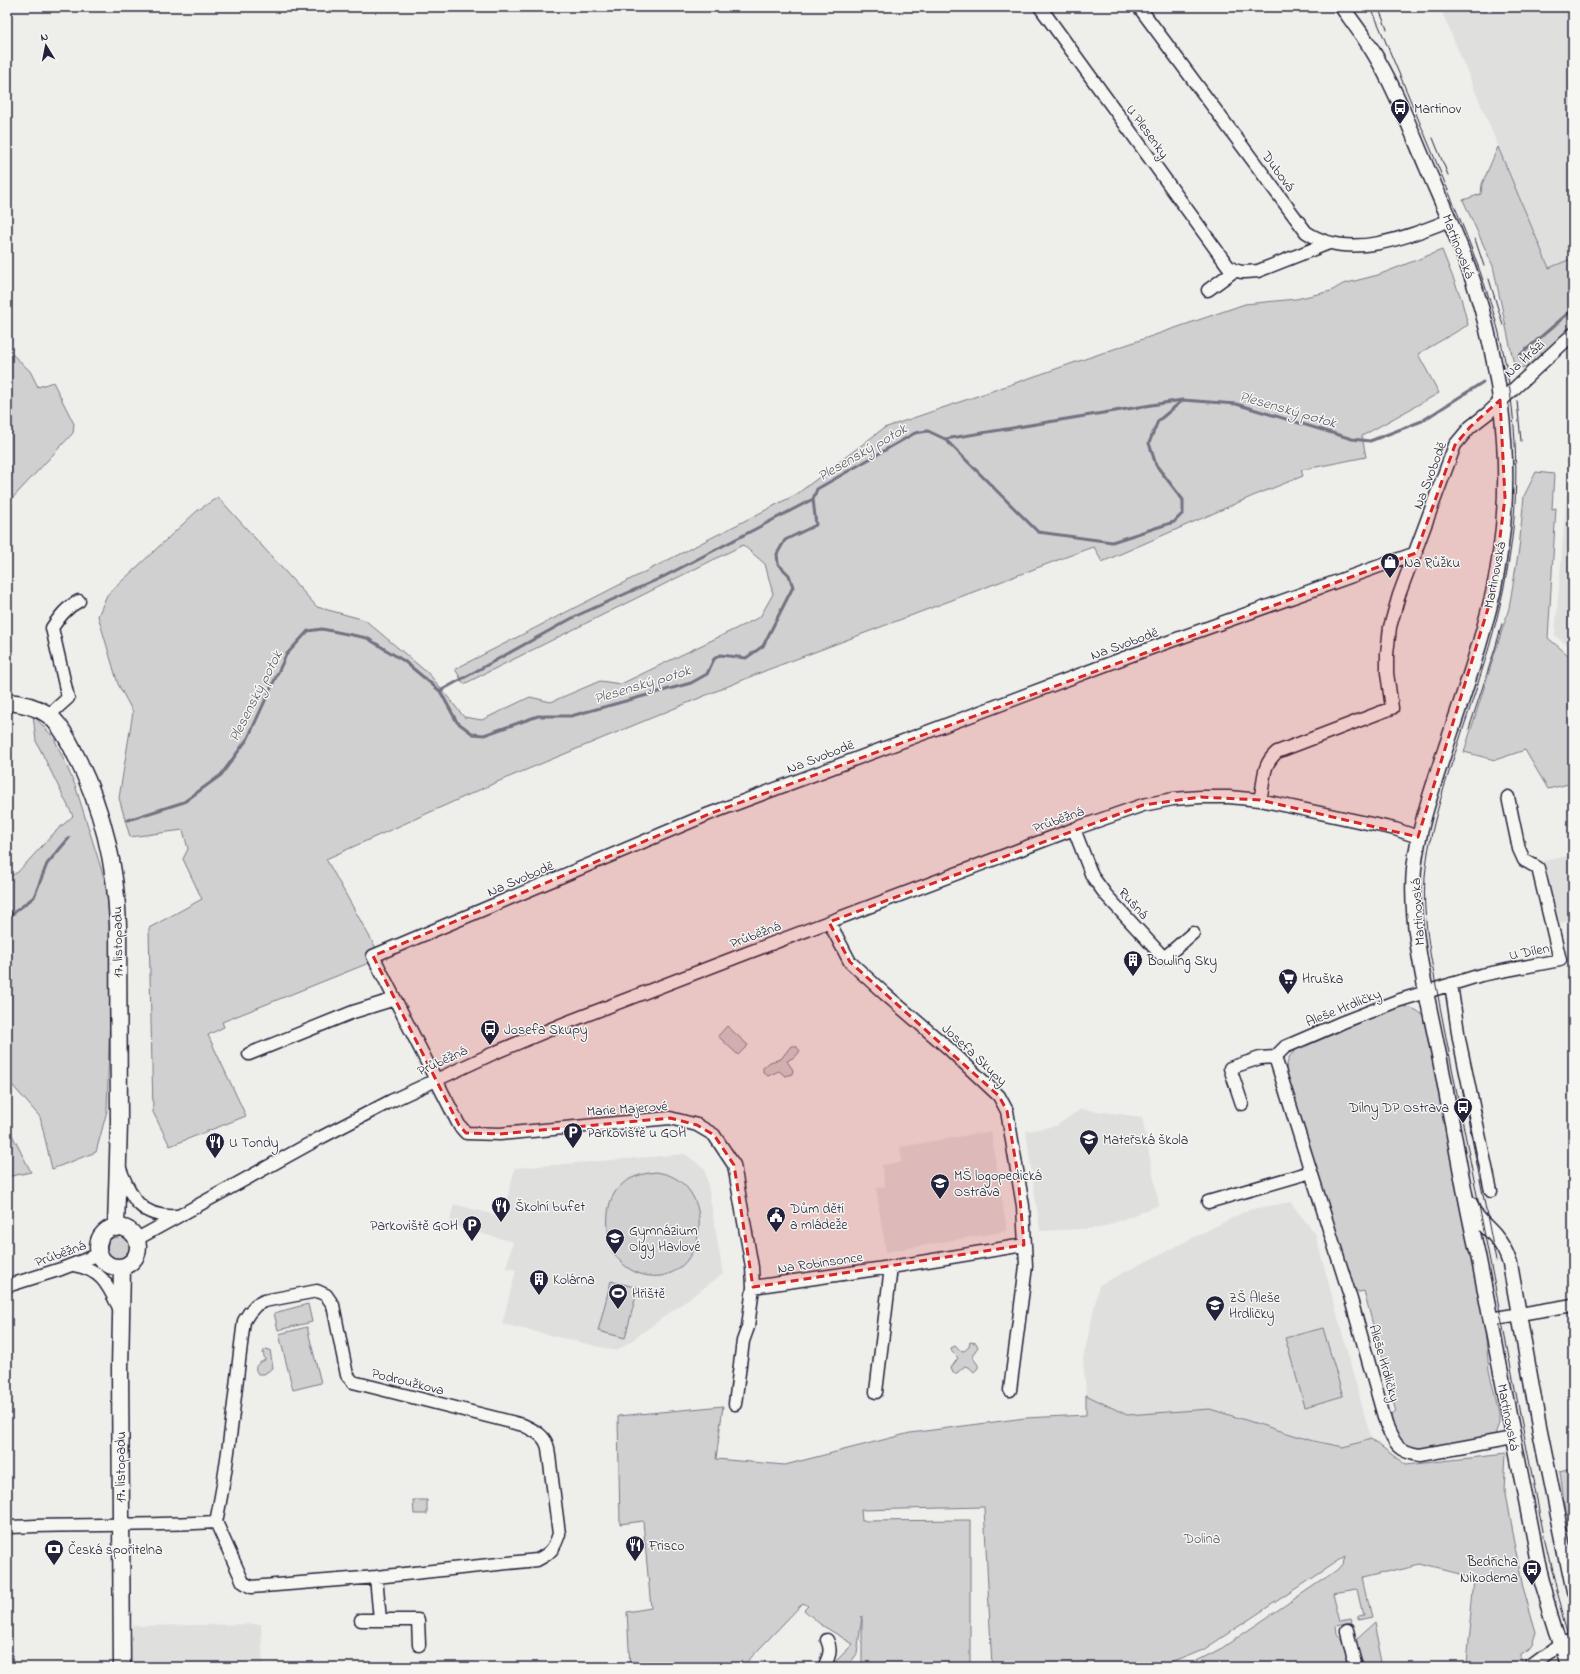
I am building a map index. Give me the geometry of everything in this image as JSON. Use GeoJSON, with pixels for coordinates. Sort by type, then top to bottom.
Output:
{"type":"FeatureCollection","features":[{"type":"Feature","properties":{"kind":"main road","name":"17. listopadu"},"geometry":{"type":"LineString","coordinates":[[7,702],[22,703],[49,715],[69,742],[83,769],[98,808],[107,837],[113,865],[117,892],[118,925],[119,1123],[116,1228]]}},
{"type":"Feature","properties":{"kind":"main road"},"geometry":{"type":"LineString","coordinates":[[116,1228],[128,1230],[136,1239],[138,1250],[136,1256],[128,1265],[122,1267],[111,1266],[102,1259],[98,1248],[102,1237],[110,1229],[116,1228]]}},
{"type":"Feature","properties":{"kind":"main road","name":"17. listopadu"},"geometry":{"type":"LineString","coordinates":[[122,1267],[120,1525],[122,1667]]}},
{"type":"Feature","properties":{"kind":"street","name":"U Plesenky"},"geometry":{"type":"LineString","coordinates":[[1040,7],[1223,259],[1234,271]]}},
{"type":"Feature","properties":{"kind":"street","name":"Dubová"},"geometry":{"type":"LineString","coordinates":[[1139,7],[1299,224],[1312,236],[1329,243],[1343,245],[1373,245],[1394,241],[1450,220]]}},
{"type":"Feature","properties":{"kind":"street","name":"Martinovská"},"geometry":{"type":"LineString","coordinates":[[1342,7],[1365,39],[1390,82],[1450,220],[1475,286],[1486,324],[1497,374],[1504,442],[1505,484],[1501,539],[1493,592],[1479,644],[1418,837],[1413,894],[1418,941],[1460,1164],[1467,1212],[1490,1319],[1542,1583],[1560,1646],[1568,1667]]}},
{"type":"Feature","properties":{"kind":"street"},"geometry":{"type":"LineString","coordinates":[[1208,290],[1234,271],[1258,271],[1329,243]]}},
{"type":"Feature","properties":{"kind":"street","name":"Na Hrázi"},"geometry":{"type":"LineString","coordinates":[[1500,400],[1571,338]]}},
{"type":"Feature","properties":{"kind":"street","name":"Na Svobodě"},"geometry":{"type":"LineString","coordinates":[[1260,800],[1265,768],[1270,758],[1277,752],[1392,708],[1387,674],[1387,654],[1390,627],[1399,595],[1416,553],[1455,445],[1470,427],[1488,413],[1500,400]]}},
{"type":"Feature","properties":{"kind":"street","name":"Na Svobodě"},"geometry":{"type":"LineString","coordinates":[[436,1080],[373,956],[709,814],[1132,655],[1416,553]]}},
{"type":"Feature","properties":{"kind":"street"},"geometry":{"type":"LineString","coordinates":[[49,715],[68,698],[52,628],[61,614],[79,601]]}},
{"type":"Feature","properties":{"kind":"street","name":"Průběžná"},"geometry":{"type":"LineString","coordinates":[[136,1239],[320,1138],[391,1101],[494,1053],[568,1022],[829,922],[1074,829],[1143,805],[1173,799],[1200,797],[1229,797],[1260,800],[1395,829],[1418,837]]}},
{"type":"Feature","properties":{"kind":"street","name":"U Dílen"},"geometry":{"type":"LineString","coordinates":[[1427,992],[1484,975],[1560,960],[1538,868],[1524,860],[1519,849],[1508,797]]}},
{"type":"Feature","properties":{"kind":"street","name":"Rušná"},"geometry":{"type":"LineString","coordinates":[[1074,829],[1092,876],[1106,895],[1164,958],[1193,933]]}},
{"type":"Feature","properties":{"kind":"street","name":"Josefa Skupy"},"geometry":{"type":"LineString","coordinates":[[829,922],[850,962],[948,1048],[999,1096],[1007,1111],[1023,1206],[1026,1236],[1024,1245],[1026,1266],[1010,1390]]}},
{"type":"Feature","properties":{"kind":"street"},"geometry":{"type":"LineString","coordinates":[[1451,984],[1459,1039],[1491,1191]]}},
{"type":"Feature","properties":{"kind":"street","name":"Aleše Hrdličky"},"geometry":{"type":"LineString","coordinates":[[1427,992],[1397,1001],[1332,1026],[1285,1047],[1275,1057],[1350,1296],[1386,1424],[1394,1443],[1401,1450],[1420,1456],[1513,1438]]}},
{"type":"Feature","properties":{"kind":"street"},"geometry":{"type":"LineString","coordinates":[[248,1054],[353,1012],[394,999]]}},
{"type":"Feature","properties":{"kind":"street"},"geometry":{"type":"LineString","coordinates":[[1242,1104],[1230,1068],[1260,1058],[1275,1057]]}},
{"type":"Feature","properties":{"kind":"street","name":"Marie Majerové"},"geometry":{"type":"LineString","coordinates":[[436,1080],[459,1125],[466,1133],[500,1134],[670,1118],[697,1125],[714,1135],[734,1165],[751,1259],[754,1287],[748,1327],[743,1341],[736,1404]]}},
{"type":"Feature","properties":{"kind":"street"},"geometry":{"type":"LineString","coordinates":[[117,1163],[127,1188],[137,1202],[151,1214],[158,1216],[177,1216]]}},
{"type":"Feature","properties":{"kind":"street","name":"Martinovská"},"geometry":{"type":"LineString","coordinates":[[1460,1164],[1474,1212],[1496,1236],[1510,1264],[1518,1315],[1563,1548],[1573,1592]]}},
{"type":"Feature","properties":{"kind":"street"},"geometry":{"type":"LineString","coordinates":[[1208,1202],[1311,1172]]}},
{"type":"Feature","properties":{"kind":"street","name":"Na Robinsonce"},"geometry":{"type":"LineString","coordinates":[[754,1287],[891,1267],[1024,1245]]}},
{"type":"Feature","properties":{"kind":"street","name":"Průběžná"},"geometry":{"type":"LineString","coordinates":[[7,1286],[74,1265],[100,1254]]}},
{"type":"Feature","properties":{"kind":"street"},"geometry":{"type":"LineString","coordinates":[[74,1265],[89,1269],[104,1279],[121,1313]]}},
{"type":"Feature","properties":{"kind":"street"},"geometry":{"type":"LineString","coordinates":[[876,1392],[891,1267]]}},
{"type":"Feature","properties":{"kind":"street","name":"Podroužkova"},"geometry":{"type":"LineString","coordinates":[[317,1291],[326,1295],[333,1305],[347,1374],[353,1382],[523,1425],[538,1432],[547,1445],[559,1534],[554,1548],[546,1556],[537,1560],[376,1577],[251,1586],[243,1582],[216,1522],[232,1428],[244,1321],[256,1305],[264,1301],[317,1291]]}},
{"type":"Feature","properties":{"kind":"street"},"geometry":{"type":"LineString","coordinates":[[1490,1319],[1573,1305]]}},
{"type":"Feature","properties":{"kind":"street"},"geometry":{"type":"LineString","coordinates":[[7,1527],[73,1524],[167,1525],[216,1522]]}},
{"type":"Feature","properties":{"kind":"street"},"geometry":{"type":"LineString","coordinates":[[376,1577],[380,1620]]}},
{"type":"Feature","properties":{"kind":"street"},"geometry":{"type":"LineString","coordinates":[[361,1620],[418,1620],[420,1645]]}},
{"type":"Feature","properties":{"kind":"street"},"geometry":{"type":"LineString","coordinates":[[1347,1631],[1356,1667]]}},
{"type":"Feature","properties":{"kind":"street"},"geometry":{"type":"LineString","coordinates":[[1530,1667],[1573,1636]]}},
{"type":"Feature","properties":{"kind":"street"},"geometry":{"type":"LineString","coordinates":[[824,1667],[830,1656],[830,1647],[827,1640]]}},
{"type":"Feature","properties":{"kind":"highlighted area"},"geometry":{"type":"Polygon","coordinates":[[[1500,400],[1505,498],[1493,592],[1418,837],[1260,800],[1201,797],[1143,805],[829,922],[850,962],[999,1096],[1007,1111],[1018,1175],[1024,1245],[753,1287],[734,1165],[714,1135],[697,1125],[670,1118],[500,1134],[466,1133],[459,1125],[373,956],[709,814],[1416,553],[1455,445],[1470,427],[1500,400]]]}},
{"type":"Feature","properties":{"kind":"shaded area"},"geometry":{"type":"Polygon","coordinates":[[[1440,7],[1573,7],[1573,258],[1549,268],[1440,7]]]}},
{"type":"Feature","properties":{"kind":"shaded area"},"geometry":{"type":"Polygon","coordinates":[[[1573,458],[1573,649],[1555,636],[1566,501],[1573,458]]]}},
{"type":"Feature","properties":{"kind":"shaded area"},"geometry":{"type":"Polygon","coordinates":[[[1573,855],[1573,940],[1568,921],[1557,923],[1544,861],[1573,855]]]}},
{"type":"Feature","properties":{"kind":"shaded area","name":"Mateřská škola"},"geometry":{"type":"Polygon","coordinates":[[[1081,1109],[1142,1117],[1159,1205],[1101,1228],[1040,1231],[1026,1131],[1056,1126],[1081,1109]]]}},
{"type":"Feature","properties":{"kind":"shaded area","name":"MŠ logopedická Ostrava"},"geometry":{"type":"Polygon","coordinates":[[[991,1131],[1007,1231],[886,1252],[876,1188],[885,1187],[882,1165],[902,1162],[900,1147],[991,1131]]]}},
{"type":"Feature","properties":{"kind":"shaded area","name":"Gymnázium Olgy Havlové"},"geometry":{"type":"Polygon","coordinates":[[[685,1154],[705,1169],[723,1274],[617,1351],[502,1324],[516,1270],[506,1268],[513,1242],[449,1225],[454,1204],[502,1217],[515,1168],[685,1154]]]}},
{"type":"Feature","properties":{"kind":"shaded area","name":"ZŠ Aleše Hrdličky"},"geometry":{"type":"Polygon","coordinates":[[[1290,1202],[1315,1233],[1371,1439],[1344,1447],[1313,1441],[1210,1409],[1127,1415],[1086,1395],[1083,1359],[1099,1285],[1248,1210],[1290,1202]]]}},
{"type":"Feature","properties":{"kind":"shaded area"},"geometry":{"type":"Polygon","coordinates":[[[261,1624],[263,1667],[129,1667],[133,1626],[261,1624]]]}},
{"type":"Feature","properties":{"kind":"green space"},"geometry":{"type":"Polygon","coordinates":[[[1498,147],[1549,268],[1573,258],[1573,326],[1528,366],[1515,369],[1493,266],[1463,200],[1481,194],[1482,184],[1498,147]]]}},
{"type":"Feature","properties":{"kind":"green space"},"geometry":{"type":"Polygon","coordinates":[[[1442,250],[1461,298],[1468,325],[1418,354],[1439,393],[1362,436],[1366,457],[1301,470],[1303,476],[1253,496],[1102,562],[1094,547],[1087,549],[767,670],[497,782],[326,859],[377,950],[366,956],[369,963],[222,1022],[224,1027],[208,1035],[246,1116],[170,1146],[153,1112],[149,928],[202,899],[183,859],[188,849],[183,830],[130,837],[119,798],[133,712],[118,684],[98,616],[107,595],[197,511],[218,497],[317,607],[365,620],[430,675],[464,717],[482,720],[530,697],[551,702],[600,681],[621,684],[760,617],[773,594],[765,564],[743,545],[464,684],[455,669],[797,494],[884,428],[1245,304],[1296,299],[1331,291],[1343,284],[1378,275],[1442,250]]]}},
{"type":"Feature","properties":{"kind":"green space"},"geometry":{"type":"Polygon","coordinates":[[[12,354],[30,371],[38,387],[53,382],[74,424],[73,433],[7,504],[7,357],[12,354]]]}},
{"type":"Feature","properties":{"kind":"green space"},"geometry":{"type":"Polygon","coordinates":[[[1536,472],[1554,474],[1552,509],[1556,508],[1548,638],[1573,659],[1573,783],[1548,789],[1525,750],[1495,760],[1464,752],[1509,608],[1519,549],[1524,496],[1536,472]]]}},
{"type":"Feature","properties":{"kind":"green space"},"geometry":{"type":"Polygon","coordinates":[[[33,715],[54,738],[75,785],[106,884],[112,945],[107,1111],[96,1152],[52,1169],[40,1117],[7,1079],[7,878],[18,872],[55,832],[73,816],[36,741],[33,715]]]}},
{"type":"Feature","properties":{"kind":"green space"},"geometry":{"type":"Polygon","coordinates":[[[1397,1006],[1413,1009],[1420,1013],[1426,1020],[1484,1321],[1489,1370],[1499,1413],[1499,1422],[1495,1435],[1489,1438],[1425,1449],[1409,1448],[1405,1446],[1397,1434],[1389,1417],[1396,1412],[1364,1291],[1359,1292],[1355,1290],[1285,1072],[1289,1057],[1302,1044],[1306,1046],[1341,1031],[1341,1029],[1349,1025],[1351,1027],[1397,1006]]]}},
{"type":"Feature","properties":{"kind":"green space"},"geometry":{"type":"Polygon","coordinates":[[[727,1026],[748,1045],[738,1055],[718,1036],[727,1026]]]}},
{"type":"Feature","properties":{"kind":"green space"},"geometry":{"type":"Polygon","coordinates":[[[791,1046],[796,1046],[800,1051],[796,1056],[787,1061],[793,1070],[792,1074],[785,1076],[779,1071],[768,1076],[763,1072],[763,1068],[770,1062],[781,1059],[791,1046]]]}},
{"type":"Feature","properties":{"kind":"green space"},"geometry":{"type":"Polygon","coordinates":[[[7,1125],[31,1172],[7,1177],[7,1125]]]}},
{"type":"Feature","properties":{"kind":"green space"},"geometry":{"type":"Polygon","coordinates":[[[656,1172],[671,1176],[687,1188],[696,1205],[699,1224],[696,1243],[688,1259],[674,1271],[657,1276],[635,1272],[623,1264],[616,1257],[611,1248],[608,1229],[610,1204],[614,1194],[620,1186],[630,1179],[656,1172]]]}},
{"type":"Feature","properties":{"kind":"green space"},"geometry":{"type":"Polygon","coordinates":[[[119,1236],[127,1240],[131,1248],[127,1256],[119,1260],[111,1256],[107,1248],[111,1240],[119,1236]]]}},
{"type":"Feature","properties":{"kind":"green space","name":"Hřiště"},"geometry":{"type":"Polygon","coordinates":[[[611,1281],[638,1288],[625,1338],[598,1331],[611,1281]]]}},
{"type":"Feature","properties":{"kind":"green space"},"geometry":{"type":"Polygon","coordinates":[[[308,1304],[312,1322],[278,1330],[274,1313],[308,1304]]]}},
{"type":"Feature","properties":{"kind":"green space"},"geometry":{"type":"Polygon","coordinates":[[[307,1327],[321,1383],[293,1390],[279,1334],[307,1327]]]}},
{"type":"Feature","properties":{"kind":"green space"},"geometry":{"type":"Polygon","coordinates":[[[1323,1328],[1343,1396],[1305,1407],[1285,1338],[1323,1328]]]}},
{"type":"Feature","properties":{"kind":"green space"},"geometry":{"type":"Polygon","coordinates":[[[970,1342],[976,1343],[978,1347],[973,1354],[973,1358],[978,1365],[978,1368],[974,1372],[965,1366],[957,1373],[953,1373],[951,1368],[958,1358],[952,1352],[951,1348],[955,1346],[959,1350],[964,1351],[969,1347],[970,1342]]]}},
{"type":"Feature","properties":{"kind":"green space"},"geometry":{"type":"Polygon","coordinates":[[[266,1349],[270,1350],[273,1368],[264,1374],[258,1374],[256,1367],[265,1360],[263,1352],[266,1349]]]}},
{"type":"Feature","properties":{"kind":"green space","name":"Dolina"},"geometry":{"type":"Polygon","coordinates":[[[1086,1395],[1127,1415],[1210,1409],[1313,1441],[1344,1447],[1371,1439],[1406,1465],[1506,1454],[1504,1489],[1523,1588],[1536,1633],[1532,1646],[1521,1655],[1521,1662],[1523,1664],[1518,1667],[1461,1667],[1466,1664],[1474,1578],[1420,1564],[1362,1578],[1371,1618],[1357,1621],[1357,1617],[1363,1616],[1357,1589],[1333,1593],[1340,1621],[1350,1619],[1351,1623],[1336,1626],[1337,1634],[1342,1639],[1349,1667],[1185,1667],[1222,1648],[1337,1570],[1343,1563],[1345,1556],[1203,1650],[1161,1667],[992,1667],[984,1507],[861,1510],[862,1521],[970,1520],[970,1667],[862,1667],[862,1616],[857,1654],[847,1667],[830,1667],[853,1644],[820,1624],[804,1610],[808,1606],[803,1603],[742,1667],[629,1667],[627,1612],[651,1608],[643,1521],[620,1524],[618,1416],[723,1406],[716,1459],[785,1465],[910,1433],[1025,1418],[1086,1415],[1086,1395]]]}},
{"type":"Feature","properties":{"kind":"green space"},"geometry":{"type":"Polygon","coordinates":[[[1573,1468],[1573,1563],[1567,1530],[1560,1471],[1573,1468]]]}},
{"type":"Feature","properties":{"kind":"green space"},"geometry":{"type":"Polygon","coordinates":[[[413,1500],[427,1500],[427,1514],[414,1514],[413,1500]]]}},
{"type":"Feature","properties":{"kind":"green space"},"geometry":{"type":"Polygon","coordinates":[[[1375,1623],[1384,1667],[1365,1667],[1355,1641],[1375,1623]]]}},
{"type":"Feature","properties":{"kind":"waterway","name":"Plesenský potok"},"geometry":{"type":"LineString","coordinates":[[1519,356],[1573,309]]}},
{"type":"Feature","properties":{"kind":"waterway","name":"Plesenský potok"},"geometry":{"type":"LineString","coordinates":[[128,820],[184,802],[221,775],[248,738],[286,655],[308,631],[322,629],[367,638],[404,661],[440,691],[457,722],[473,734],[484,735],[538,716],[571,716],[691,683],[707,674],[714,659],[720,655],[746,658],[763,646],[793,587],[789,575],[778,564],[777,554],[785,540],[816,525],[813,499],[817,489],[915,433],[928,431],[945,439],[1038,532],[1112,542],[1174,522],[1183,513],[1183,500],[1156,465],[1149,443],[1158,421],[1183,400],[1236,404],[1352,439],[1370,441],[1422,421],[1483,382]]}},
{"type":"Feature","properties":{"kind":"waterway"},"geometry":{"type":"LineString","coordinates":[[945,439],[1182,400]]}},
{"type":"Feature","properties":{"kind":"waterway"},"geometry":{"type":"LineString","coordinates":[[440,691],[576,616],[663,577],[813,499]]}},
{"type":"Feature","properties":{"kind":"waterway","name":"Plesenský potok"},"geometry":{"type":"LineString","coordinates":[[7,916],[11,915],[34,897],[47,864],[69,838]]}},
{"type":"Feature","properties":{"kind":"tram line"},"geometry":{"type":"LineString","coordinates":[[1371,7],[1480,270],[1498,329],[1513,412],[1516,469],[1515,497],[1510,553],[1506,576],[1490,645],[1434,823],[1427,859],[1424,894],[1429,945],[1441,1012],[1544,1536],[1556,1588],[1573,1647]]}},
{"type":"Feature","properties":{"kind":"tram line"},"geometry":{"type":"LineString","coordinates":[[1378,7],[1387,29]]}},
{"type":"Feature","properties":{"kind":"tram line"},"geometry":{"type":"LineString","coordinates":[[1433,138],[1448,175]]}},
{"type":"Feature","properties":{"kind":"tram line"},"geometry":{"type":"LineString","coordinates":[[1475,239],[1484,266]]}},
{"type":"Feature","properties":{"kind":"tram line"},"geometry":{"type":"LineString","coordinates":[[1489,279],[1503,325]]}},
{"type":"Feature","properties":{"kind":"tram line"},"geometry":{"type":"LineString","coordinates":[[1517,401],[1521,441]]}},
{"type":"Feature","properties":{"kind":"tram line"},"geometry":{"type":"LineString","coordinates":[[1469,729],[1502,624]]}},
{"type":"Feature","properties":{"kind":"tram line"},"geometry":{"type":"LineString","coordinates":[[1462,1088],[1496,1261]]}},
{"type":"Feature","properties":{"kind":"place","name":"Martinov"},"geometry":{"type":"Point","coordinates":[1400,125]}},
{"type":"Feature","properties":{"kind":"place","name":"Na Růžku"},"geometry":{"type":"Point","coordinates":[1390,579]}},
{"type":"Feature","properties":{"kind":"place","name":"Bowling Sky"},"geometry":{"type":"Point","coordinates":[1133,977]}},
{"type":"Feature","properties":{"kind":"place","name":"Hruška"},"geometry":{"type":"Point","coordinates":[1288,995]}},
{"type":"Feature","properties":{"kind":"place","name":"Josefa Skupy"},"geometry":{"type":"Point","coordinates":[490,1046]}},
{"type":"Feature","properties":{"kind":"place","name":"Dílny DP Ostrava"},"geometry":{"type":"Point","coordinates":[1463,1124]}},
{"type":"Feature","properties":{"kind":"place","name":"Parkoviště u GOH"},"geometry":{"type":"Point","coordinates":[573,1149]}},
{"type":"Feature","properties":{"kind":"place","name":"Mateřská škola"},"geometry":{"type":"Point","coordinates":[1089,1156]}},
{"type":"Feature","properties":{"kind":"place","name":"U Tondy"},"geometry":{"type":"Point","coordinates":[215,1159]}},
{"type":"Feature","properties":{"kind":"place","name":"MŠ logopedická Ostrava"},"geometry":{"type":"Point","coordinates":[940,1200]}},
{"type":"Feature","properties":{"kind":"place","name":"Školní bufet"},"geometry":{"type":"Point","coordinates":[501,1223]}},
{"type":"Feature","properties":{"kind":"place","name":"Dům dětí a mládeže"},"geometry":{"type":"Point","coordinates":[776,1233]}},
{"type":"Feature","properties":{"kind":"place","name":"Parkoviště GOH"},"geometry":{"type":"Point","coordinates":[472,1242]}},
{"type":"Feature","properties":{"kind":"place","name":"Gymnázium Olgy Havlové"},"geometry":{"type":"Point","coordinates":[615,1255]}},
{"type":"Feature","properties":{"kind":"place","name":"Kolárna"},"geometry":{"type":"Point","coordinates":[539,1296]}},
{"type":"Feature","properties":{"kind":"place","name":"Hřiště"},"geometry":{"type":"Point","coordinates":[618,1310]}},
{"type":"Feature","properties":{"kind":"place","name":"ZŠ Aleše Hrdličky"},"geometry":{"type":"Point","coordinates":[1215,1322]}},
{"type":"Feature","properties":{"kind":"place","name":"Frisco"},"geometry":{"type":"Point","coordinates":[635,1562]}},
{"type":"Feature","properties":{"kind":"place","name":"Česká spořitelna"},"geometry":{"type":"Point","coordinates":[54,1566]}},
{"type":"Feature","properties":{"kind":"place","name":"Bedřicha Nikodema"},"geometry":{"type":"Point","coordinates":[1532,1586]}}]}
